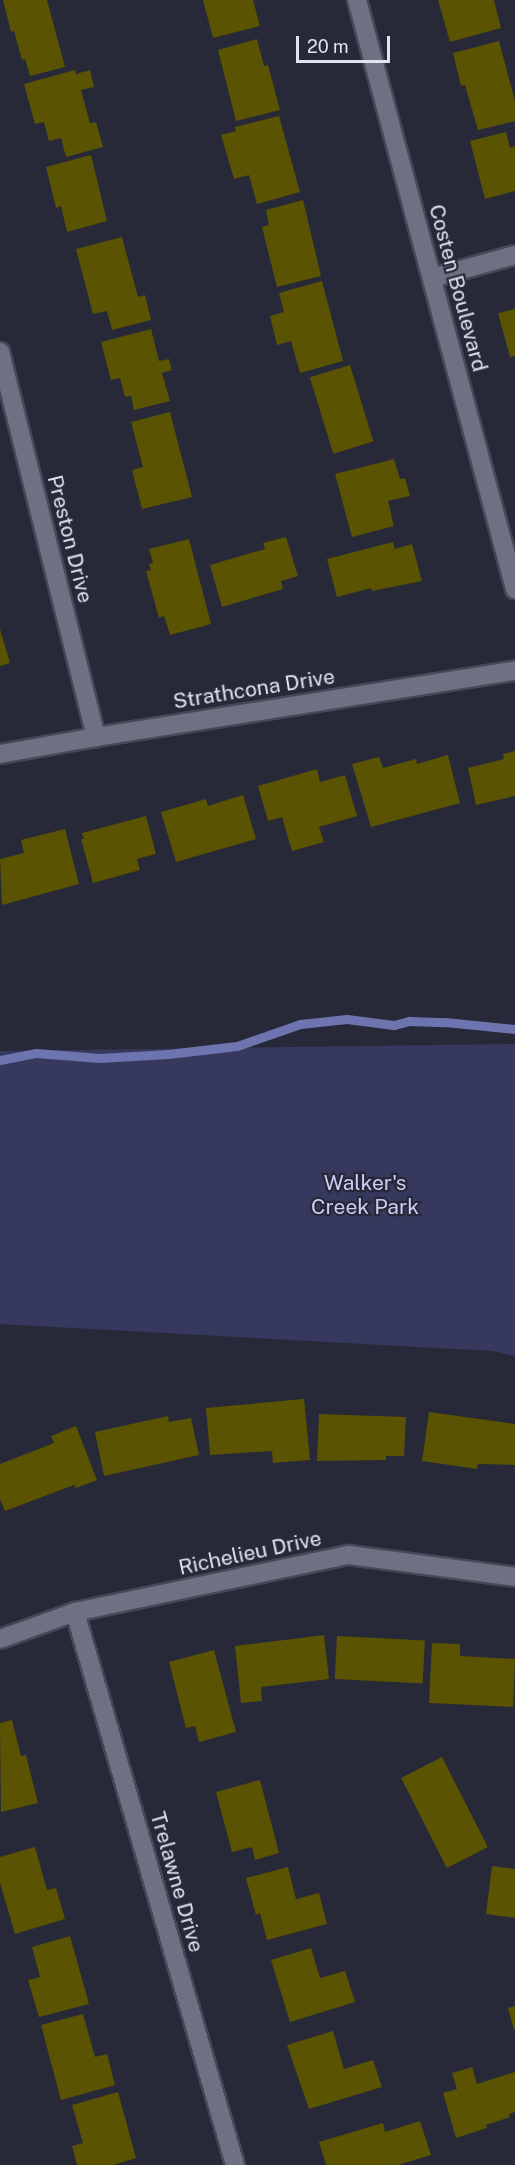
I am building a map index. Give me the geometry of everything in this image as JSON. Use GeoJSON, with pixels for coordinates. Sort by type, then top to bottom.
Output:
{"type":"FeatureCollection","features":[{"type":"Feature","properties":{"kind":"street","name":"Costen Boulevard"},"geometry":{"type":"LineString","coordinates":[[357,0],[515,588]]}},
{"type":"Feature","properties":{"kind":"street"},"geometry":{"type":"LineString","coordinates":[[432,278],[515,255]]}},
{"type":"Feature","properties":{"kind":"street","name":"Preston Drive"},"geometry":{"type":"LineString","coordinates":[[0,352],[96,737]]}},
{"type":"Feature","properties":{"kind":"street","name":"Strathcona Drive"},"geometry":{"type":"LineString","coordinates":[[0,754],[515,671]]}},
{"type":"Feature","properties":{"kind":"street","name":"Richelieu Drive"},"geometry":{"type":"LineString","coordinates":[[0,1639],[75,1612],[349,1555],[515,1577]]}},
{"type":"Feature","properties":{"kind":"street","name":"Trelawne Drive"},"geometry":{"type":"LineString","coordinates":[[75,1612],[235,2165]]}},
{"type":"Feature","properties":{"kind":"green space","name":"Walker's Creek Park"},"geometry":{"type":"Polygon","coordinates":[[[515,1044],[515,1356],[492,1351],[0,1324],[0,1051],[515,1044]]]}},
{"type":"Feature","properties":{"kind":"building"},"geometry":{"type":"Polygon","coordinates":[[[3,0],[47,0],[65,67],[30,76],[25,59],[22,60],[14,31],[11,32],[3,0]]]}},
{"type":"Feature","properties":{"kind":"building"},"geometry":{"type":"Polygon","coordinates":[[[203,0],[253,0],[260,26],[213,38],[203,0]]]}},
{"type":"Feature","properties":{"kind":"building"},"geometry":{"type":"Polygon","coordinates":[[[438,0],[494,0],[501,28],[450,42],[438,0]]]}},
{"type":"Feature","properties":{"kind":"building"},"geometry":{"type":"Polygon","coordinates":[[[257,39],[264,66],[268,65],[280,110],[236,121],[218,50],[257,39]]]}},
{"type":"Feature","properties":{"kind":"building"},"geometry":{"type":"Polygon","coordinates":[[[499,41],[515,101],[515,121],[478,130],[465,85],[461,86],[453,53],[499,41]]]}},
{"type":"Feature","properties":{"kind":"building"},"geometry":{"type":"Polygon","coordinates":[[[75,70],[76,74],[90,70],[94,87],[81,90],[90,123],[96,122],[103,147],[66,157],[61,138],[49,141],[44,122],[35,124],[24,84],[75,70]]]}},
{"type":"Feature","properties":{"kind":"building"},"geometry":{"type":"Polygon","coordinates":[[[279,116],[300,192],[257,204],[249,175],[234,179],[221,135],[236,131],[235,127],[279,116]]]}},
{"type":"Feature","properties":{"kind":"building"},"geometry":{"type":"Polygon","coordinates":[[[506,132],[510,148],[515,146],[515,191],[485,199],[470,141],[506,132]]]}},
{"type":"Feature","properties":{"kind":"building"},"geometry":{"type":"Polygon","coordinates":[[[91,155],[107,221],[67,232],[61,206],[56,208],[46,167],[91,155]]]}},
{"type":"Feature","properties":{"kind":"building"},"geometry":{"type":"Polygon","coordinates":[[[303,200],[321,276],[277,287],[262,227],[269,225],[266,210],[303,200]]]}},
{"type":"Feature","properties":{"kind":"building"},"geometry":{"type":"Polygon","coordinates":[[[122,237],[138,297],[145,295],[151,320],[112,330],[107,311],[93,314],[76,249],[122,237]]]}},
{"type":"Feature","properties":{"kind":"building"},"geometry":{"type":"Polygon","coordinates":[[[322,281],[343,361],[300,373],[291,341],[277,345],[270,316],[284,312],[279,293],[322,281]]]}},
{"type":"Feature","properties":{"kind":"building"},"geometry":{"type":"Polygon","coordinates":[[[515,309],[515,356],[510,357],[498,313],[515,309]]]}},
{"type":"Feature","properties":{"kind":"building"},"geometry":{"type":"Polygon","coordinates":[[[151,329],[159,361],[169,359],[172,370],[162,373],[170,401],[134,410],[131,396],[125,397],[120,378],[111,380],[101,342],[151,329]]]}},
{"type":"Feature","properties":{"kind":"building"},"geometry":{"type":"Polygon","coordinates":[[[350,365],[373,442],[333,454],[310,377],[350,365]]]}},
{"type":"Feature","properties":{"kind":"building"},"geometry":{"type":"Polygon","coordinates":[[[170,412],[192,497],[142,509],[132,470],[143,467],[131,422],[170,412]]]}},
{"type":"Feature","properties":{"kind":"building"},"geometry":{"type":"Polygon","coordinates":[[[394,459],[400,479],[405,478],[410,496],[388,501],[394,526],[352,537],[335,474],[394,459]]]}},
{"type":"Feature","properties":{"kind":"building"},"geometry":{"type":"Polygon","coordinates":[[[286,537],[298,576],[281,581],[283,589],[222,607],[210,565],[265,549],[263,543],[286,537]]]}},
{"type":"Feature","properties":{"kind":"building"},"geometry":{"type":"Polygon","coordinates":[[[189,539],[211,624],[170,635],[164,616],[159,618],[146,571],[151,570],[149,564],[153,563],[149,549],[189,539]]]}},
{"type":"Feature","properties":{"kind":"building"},"geometry":{"type":"Polygon","coordinates":[[[393,542],[395,549],[412,544],[422,581],[372,591],[371,588],[337,597],[327,559],[393,542]]]}},
{"type":"Feature","properties":{"kind":"building"},"geometry":{"type":"Polygon","coordinates":[[[0,629],[10,663],[0,666],[0,629]]]}},
{"type":"Feature","properties":{"kind":"building"},"geometry":{"type":"Polygon","coordinates":[[[515,751],[515,796],[476,805],[468,768],[504,759],[503,754],[515,751]]]}},
{"type":"Feature","properties":{"kind":"building"},"geometry":{"type":"Polygon","coordinates":[[[448,755],[460,803],[371,827],[352,764],[379,757],[383,768],[416,759],[417,764],[448,755]]]}},
{"type":"Feature","properties":{"kind":"building"},"geometry":{"type":"Polygon","coordinates":[[[317,769],[320,782],[345,775],[357,816],[319,827],[324,842],[292,851],[282,817],[268,821],[258,786],[317,769]]]}},
{"type":"Feature","properties":{"kind":"building"},"geometry":{"type":"Polygon","coordinates":[[[243,795],[256,839],[176,862],[161,812],[206,799],[208,806],[243,795]]]}},
{"type":"Feature","properties":{"kind":"building"},"geometry":{"type":"Polygon","coordinates":[[[146,816],[156,854],[137,859],[140,870],[93,883],[81,839],[84,839],[82,833],[146,816]]]}},
{"type":"Feature","properties":{"kind":"building"},"geometry":{"type":"Polygon","coordinates":[[[65,829],[79,884],[2,905],[0,859],[24,853],[21,840],[65,829]]]}},
{"type":"Feature","properties":{"kind":"building"},"geometry":{"type":"Polygon","coordinates":[[[304,1399],[310,1460],[273,1463],[272,1451],[210,1455],[206,1408],[304,1399]]]}},
{"type":"Feature","properties":{"kind":"building"},"geometry":{"type":"Polygon","coordinates":[[[429,1412],[515,1424],[515,1465],[478,1464],[477,1469],[422,1461],[429,1412]]]}},
{"type":"Feature","properties":{"kind":"building"},"geometry":{"type":"Polygon","coordinates":[[[319,1414],[406,1417],[404,1456],[386,1456],[386,1460],[317,1461],[319,1414]]]}},
{"type":"Feature","properties":{"kind":"building"},"geometry":{"type":"Polygon","coordinates":[[[168,1416],[169,1422],[191,1418],[199,1455],[104,1476],[95,1432],[168,1416]]]}},
{"type":"Feature","properties":{"kind":"building"},"geometry":{"type":"Polygon","coordinates":[[[76,1426],[97,1480],[76,1488],[74,1485],[5,1511],[0,1499],[0,1464],[54,1443],[51,1436],[76,1426]]]}},
{"type":"Feature","properties":{"kind":"building"},"geometry":{"type":"Polygon","coordinates":[[[324,1635],[329,1679],[261,1687],[262,1701],[241,1703],[235,1646],[324,1635]]]}},
{"type":"Feature","properties":{"kind":"building"},"geometry":{"type":"Polygon","coordinates":[[[337,1636],[425,1641],[423,1684],[335,1679],[337,1636]]]}},
{"type":"Feature","properties":{"kind":"building"},"geometry":{"type":"Polygon","coordinates":[[[432,1643],[460,1644],[460,1656],[515,1659],[513,1707],[429,1703],[432,1643]]]}},
{"type":"Feature","properties":{"kind":"building"},"geometry":{"type":"Polygon","coordinates":[[[214,1650],[236,1732],[199,1742],[195,1726],[186,1728],[169,1662],[214,1650]]]}},
{"type":"Feature","properties":{"kind":"building"},"geometry":{"type":"Polygon","coordinates":[[[12,1720],[21,1756],[26,1755],[38,1803],[1,1812],[0,1723],[12,1720]]]}},
{"type":"Feature","properties":{"kind":"building"},"geometry":{"type":"Polygon","coordinates":[[[442,1757],[488,1847],[447,1868],[401,1778],[442,1757]]]}},
{"type":"Feature","properties":{"kind":"building"},"geometry":{"type":"Polygon","coordinates":[[[260,1780],[279,1853],[255,1860],[252,1847],[232,1852],[216,1792],[260,1780]]]}},
{"type":"Feature","properties":{"kind":"building"},"geometry":{"type":"Polygon","coordinates":[[[35,1847],[47,1890],[56,1888],[65,1919],[15,1934],[0,1883],[0,1857],[35,1847]]]}},
{"type":"Feature","properties":{"kind":"building"},"geometry":{"type":"Polygon","coordinates":[[[492,1866],[515,1869],[515,1918],[486,1914],[492,1866]]]}},
{"type":"Feature","properties":{"kind":"building"},"geometry":{"type":"Polygon","coordinates":[[[288,1867],[296,1899],[319,1893],[327,1924],[267,1940],[260,1913],[256,1915],[246,1878],[288,1867]]]}},
{"type":"Feature","properties":{"kind":"building"},"geometry":{"type":"Polygon","coordinates":[[[70,1936],[89,2004],[39,2017],[28,1980],[40,1977],[32,1947],[70,1936]]]}},
{"type":"Feature","properties":{"kind":"building"},"geometry":{"type":"Polygon","coordinates":[[[311,1948],[320,1978],[345,1971],[355,2002],[290,2022],[271,1960],[311,1948]]]}},
{"type":"Feature","properties":{"kind":"building"},"geometry":{"type":"Polygon","coordinates":[[[515,2006],[515,2030],[514,2030],[508,2008],[515,2006]]]}},
{"type":"Feature","properties":{"kind":"building"},"geometry":{"type":"Polygon","coordinates":[[[83,2014],[95,2057],[107,2054],[115,2085],[61,2100],[41,2025],[83,2014]]]}},
{"type":"Feature","properties":{"kind":"building"},"geometry":{"type":"Polygon","coordinates":[[[333,2031],[344,2069],[373,2060],[382,2087],[309,2109],[287,2045],[333,2031]]]}},
{"type":"Feature","properties":{"kind":"building"},"geometry":{"type":"Polygon","coordinates":[[[472,2067],[477,2084],[515,2072],[515,2112],[509,2114],[510,2117],[486,2125],[487,2128],[456,2138],[443,2093],[457,2089],[452,2073],[472,2067]]]}},
{"type":"Feature","properties":{"kind":"building"},"geometry":{"type":"Polygon","coordinates":[[[118,2092],[136,2158],[113,2165],[77,2165],[72,2146],[83,2143],[72,2105],[118,2092]]]}},
{"type":"Feature","properties":{"kind":"building"},"geometry":{"type":"Polygon","coordinates":[[[420,2121],[431,2155],[398,2165],[326,2165],[319,2142],[383,2123],[385,2132],[420,2121]]]}},
{"type":"Feature","properties":{"kind":"waterway"},"geometry":{"type":"LineString","coordinates":[[0,1060],[36,1053],[100,1058],[168,1054],[237,1046],[300,1024],[347,1019],[394,1025],[409,1021],[445,1022],[515,1029]]}}]}
